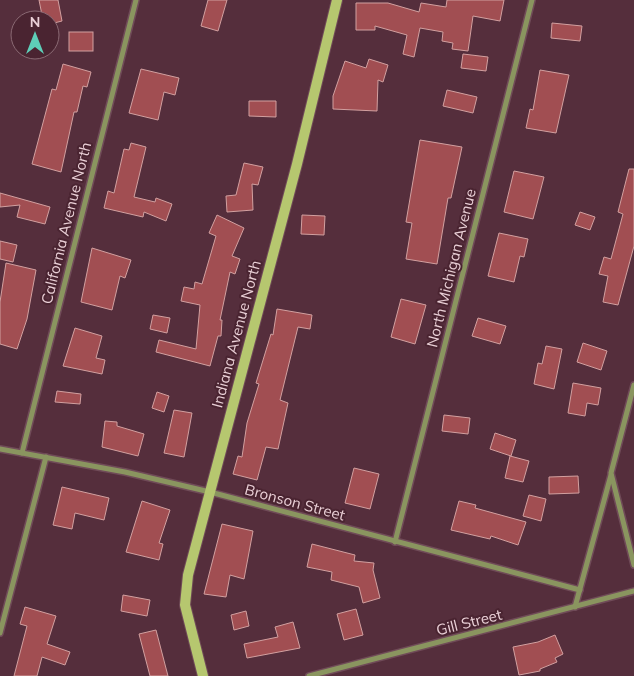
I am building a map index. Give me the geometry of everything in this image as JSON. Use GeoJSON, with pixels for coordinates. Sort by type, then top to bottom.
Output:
{"type":"FeatureCollection","features":[{"type":"Feature","properties":{"kind":"street","name":"California Avenue North"},"geometry":{"type":"LineString","coordinates":[[22,453],[136,0]]}},
{"type":"Feature","properties":{"kind":"street","name":"Indiana Avenue North"},"geometry":{"type":"LineString","coordinates":[[203,676],[185,605],[188,575],[297,164],[337,0]]}},
{"type":"Feature","properties":{"kind":"street","name":"North Michigan Avenue"},"geometry":{"type":"LineString","coordinates":[[395,542],[532,0]]}},
{"type":"Feature","properties":{"kind":"street"},"geometry":{"type":"LineString","coordinates":[[575,607],[634,385]]}},
{"type":"Feature","properties":{"kind":"street","name":"Bronson Street"},"geometry":{"type":"LineString","coordinates":[[0,449],[125,472],[210,492],[580,590]]}},
{"type":"Feature","properties":{"kind":"street"},"geometry":{"type":"LineString","coordinates":[[0,633],[46,457]]}},
{"type":"Feature","properties":{"kind":"street"},"geometry":{"type":"LineString","coordinates":[[611,473],[634,565]]}},
{"type":"Feature","properties":{"kind":"street","name":"Gill Street"},"geometry":{"type":"LineString","coordinates":[[309,676],[634,591]]}},
{"type":"Feature","properties":{"kind":"building"},"geometry":{"type":"Polygon","coordinates":[[[39,0],[58,0],[60,10],[41,10],[39,0]]]}},
{"type":"Feature","properties":{"kind":"building"},"geometry":{"type":"Polygon","coordinates":[[[208,0],[227,0],[218,31],[201,26],[208,0]]]}},
{"type":"Feature","properties":{"kind":"building"},"geometry":{"type":"Polygon","coordinates":[[[447,0],[504,0],[500,21],[473,16],[468,51],[452,49],[453,43],[442,41],[443,32],[420,28],[414,57],[403,54],[407,35],[375,26],[375,30],[356,30],[356,3],[388,3],[419,12],[421,3],[446,7],[447,0]]]}},
{"type":"Feature","properties":{"kind":"building"},"geometry":{"type":"Polygon","coordinates":[[[552,23],[582,26],[580,41],[551,38],[552,23]]]}},
{"type":"Feature","properties":{"kind":"building"},"geometry":{"type":"Polygon","coordinates":[[[69,32],[93,32],[93,51],[69,51],[69,32]]]}},
{"type":"Feature","properties":{"kind":"building"},"geometry":{"type":"Polygon","coordinates":[[[463,54],[488,57],[486,71],[461,68],[463,54]]]}},
{"type":"Feature","properties":{"kind":"building"},"geometry":{"type":"Polygon","coordinates":[[[369,59],[388,65],[383,82],[378,80],[377,111],[333,109],[333,96],[345,61],[366,68],[369,59]]]}},
{"type":"Feature","properties":{"kind":"building"},"geometry":{"type":"Polygon","coordinates":[[[63,64],[91,72],[87,87],[83,86],[77,112],[74,112],[61,172],[32,164],[52,89],[56,90],[63,64]]]}},
{"type":"Feature","properties":{"kind":"building"},"geometry":{"type":"Polygon","coordinates":[[[141,69],[179,78],[175,95],[164,92],[158,120],[129,113],[141,69]]]}},
{"type":"Feature","properties":{"kind":"building"},"geometry":{"type":"Polygon","coordinates":[[[540,70],[569,75],[556,133],[526,128],[530,109],[533,110],[540,70]]]}},
{"type":"Feature","properties":{"kind":"building"},"geometry":{"type":"Polygon","coordinates":[[[447,90],[477,97],[473,113],[443,106],[447,90]]]}},
{"type":"Feature","properties":{"kind":"building"},"geometry":{"type":"Polygon","coordinates":[[[249,101],[276,101],[276,117],[249,116],[249,101]]]}},
{"type":"Feature","properties":{"kind":"building"},"geometry":{"type":"Polygon","coordinates":[[[420,140],[462,147],[451,198],[448,198],[437,264],[406,259],[412,223],[406,222],[420,140]]]}},
{"type":"Feature","properties":{"kind":"building"},"geometry":{"type":"Polygon","coordinates":[[[131,143],[146,147],[134,197],[155,202],[156,198],[172,204],[166,221],[144,212],[143,217],[104,208],[108,191],[114,193],[124,149],[129,150],[131,143]]]}},
{"type":"Feature","properties":{"kind":"building"},"geometry":{"type":"Polygon","coordinates":[[[244,163],[263,167],[258,185],[252,184],[253,210],[227,212],[226,196],[236,195],[244,163]]]}},
{"type":"Feature","properties":{"kind":"building"},"geometry":{"type":"Polygon","coordinates":[[[629,169],[634,169],[634,246],[618,305],[603,302],[608,276],[599,274],[604,257],[611,259],[623,214],[618,212],[629,169]]]}},
{"type":"Feature","properties":{"kind":"building"},"geometry":{"type":"Polygon","coordinates":[[[514,171],[544,177],[533,219],[504,212],[514,171]]]}},
{"type":"Feature","properties":{"kind":"building"},"geometry":{"type":"Polygon","coordinates":[[[0,193],[50,207],[45,224],[17,217],[20,205],[0,207],[0,193]]]}},
{"type":"Feature","properties":{"kind":"building"},"geometry":{"type":"Polygon","coordinates":[[[580,212],[595,217],[590,230],[575,225],[580,212]]]}},
{"type":"Feature","properties":{"kind":"building"},"geometry":{"type":"Polygon","coordinates":[[[217,215],[244,228],[232,256],[240,259],[235,274],[230,272],[220,320],[222,320],[221,336],[218,336],[210,366],[156,352],[159,340],[196,349],[200,305],[181,301],[184,287],[194,289],[195,282],[202,284],[216,236],[209,233],[217,215]]]}},
{"type":"Feature","properties":{"kind":"building"},"geometry":{"type":"Polygon","coordinates":[[[302,215],[325,216],[324,235],[301,234],[302,215]]]}},
{"type":"Feature","properties":{"kind":"building"},"geometry":{"type":"Polygon","coordinates":[[[499,233],[528,239],[524,257],[520,256],[514,282],[488,276],[499,233]]]}},
{"type":"Feature","properties":{"kind":"building"},"geometry":{"type":"Polygon","coordinates":[[[0,241],[17,245],[13,262],[0,259],[0,241]]]}},
{"type":"Feature","properties":{"kind":"building"},"geometry":{"type":"Polygon","coordinates":[[[92,248],[131,260],[125,278],[120,276],[112,310],[81,302],[92,248]]]}},
{"type":"Feature","properties":{"kind":"building"},"geometry":{"type":"Polygon","coordinates":[[[6,263],[36,270],[27,319],[17,349],[0,344],[0,302],[6,263]]]}},
{"type":"Feature","properties":{"kind":"building"},"geometry":{"type":"Polygon","coordinates":[[[401,299],[426,305],[415,344],[391,337],[401,299]]]}},
{"type":"Feature","properties":{"kind":"building"},"geometry":{"type":"Polygon","coordinates":[[[277,309],[312,315],[310,329],[298,327],[280,400],[288,403],[278,449],[266,447],[257,480],[233,474],[238,456],[242,457],[247,423],[259,384],[256,383],[271,334],[273,335],[277,309]]]}},
{"type":"Feature","properties":{"kind":"building"},"geometry":{"type":"Polygon","coordinates":[[[153,315],[170,318],[167,333],[150,329],[153,315]]]}},
{"type":"Feature","properties":{"kind":"building"},"geometry":{"type":"Polygon","coordinates":[[[478,318],[506,326],[500,344],[472,336],[478,318]]]}},
{"type":"Feature","properties":{"kind":"building"},"geometry":{"type":"Polygon","coordinates":[[[75,328],[102,336],[96,358],[105,360],[102,374],[63,366],[75,328]]]}},
{"type":"Feature","properties":{"kind":"building"},"geometry":{"type":"Polygon","coordinates":[[[583,343],[607,351],[601,370],[577,362],[583,343]]]}},
{"type":"Feature","properties":{"kind":"building"},"geometry":{"type":"Polygon","coordinates":[[[546,346],[562,349],[554,389],[534,384],[538,363],[542,364],[546,346]]]}},
{"type":"Feature","properties":{"kind":"building"},"geometry":{"type":"Polygon","coordinates":[[[573,383],[601,388],[598,405],[587,403],[585,416],[568,413],[573,383]]]}},
{"type":"Feature","properties":{"kind":"building"},"geometry":{"type":"Polygon","coordinates":[[[57,391],[81,394],[80,404],[55,402],[57,391]]]}},
{"type":"Feature","properties":{"kind":"building"},"geometry":{"type":"Polygon","coordinates":[[[157,392],[169,396],[164,412],[152,408],[157,392]]]}},
{"type":"Feature","properties":{"kind":"building"},"geometry":{"type":"Polygon","coordinates":[[[174,410],[192,413],[184,457],[164,453],[174,410]]]}},
{"type":"Feature","properties":{"kind":"building"},"geometry":{"type":"Polygon","coordinates":[[[444,415],[470,418],[468,434],[442,431],[444,415]]]}},
{"type":"Feature","properties":{"kind":"building"},"geometry":{"type":"Polygon","coordinates":[[[105,421],[117,422],[117,426],[144,434],[138,456],[102,447],[105,421]]]}},
{"type":"Feature","properties":{"kind":"building"},"geometry":{"type":"Polygon","coordinates":[[[495,433],[516,440],[511,456],[490,449],[495,433]]]}},
{"type":"Feature","properties":{"kind":"building"},"geometry":{"type":"Polygon","coordinates":[[[510,456],[529,461],[523,482],[505,478],[510,456]]]}},
{"type":"Feature","properties":{"kind":"building"},"geometry":{"type":"Polygon","coordinates":[[[354,468],[379,474],[370,509],[345,503],[354,468]]]}},
{"type":"Feature","properties":{"kind":"building"},"geometry":{"type":"Polygon","coordinates":[[[578,476],[579,493],[549,494],[549,477],[578,476]]]}},
{"type":"Feature","properties":{"kind":"building"},"geometry":{"type":"Polygon","coordinates":[[[62,487],[109,498],[104,520],[75,513],[72,529],[53,525],[62,487]]]}},
{"type":"Feature","properties":{"kind":"building"},"geometry":{"type":"Polygon","coordinates":[[[529,495],[546,499],[541,521],[523,516],[529,495]]]}},
{"type":"Feature","properties":{"kind":"building"},"geometry":{"type":"Polygon","coordinates":[[[142,501],[170,510],[159,543],[163,544],[159,560],[126,552],[142,501]]]}},
{"type":"Feature","properties":{"kind":"building"},"geometry":{"type":"Polygon","coordinates":[[[459,501],[476,505],[475,508],[526,522],[518,545],[491,536],[490,539],[451,530],[459,501]]]}},
{"type":"Feature","properties":{"kind":"building"},"geometry":{"type":"Polygon","coordinates":[[[222,524],[253,531],[244,579],[230,575],[226,597],[204,594],[222,524]]]}},
{"type":"Feature","properties":{"kind":"building"},"geometry":{"type":"Polygon","coordinates":[[[312,544],[355,555],[354,561],[374,563],[373,570],[380,598],[363,603],[359,587],[331,580],[332,572],[307,567],[312,544]]]}},
{"type":"Feature","properties":{"kind":"building"},"geometry":{"type":"Polygon","coordinates":[[[123,595],[150,600],[147,616],[121,611],[123,595]]]}},
{"type":"Feature","properties":{"kind":"building"},"geometry":{"type":"Polygon","coordinates":[[[25,607],[56,616],[47,644],[70,652],[65,665],[42,657],[37,676],[14,676],[27,626],[20,624],[25,607]]]}},
{"type":"Feature","properties":{"kind":"building"},"geometry":{"type":"Polygon","coordinates":[[[356,609],[363,635],[344,640],[337,614],[356,609]]]}},
{"type":"Feature","properties":{"kind":"building"},"geometry":{"type":"Polygon","coordinates":[[[246,611],[249,626],[234,630],[231,615],[246,611]]]}},
{"type":"Feature","properties":{"kind":"building"},"geometry":{"type":"Polygon","coordinates":[[[293,622],[300,648],[247,658],[244,644],[278,637],[275,627],[293,622]]]}},
{"type":"Feature","properties":{"kind":"building"},"geometry":{"type":"Polygon","coordinates":[[[156,630],[168,676],[150,676],[139,634],[156,630]]]}},
{"type":"Feature","properties":{"kind":"building"},"geometry":{"type":"Polygon","coordinates":[[[555,635],[563,654],[555,658],[557,662],[540,669],[540,671],[519,675],[513,647],[538,642],[555,635]]]}}]}
